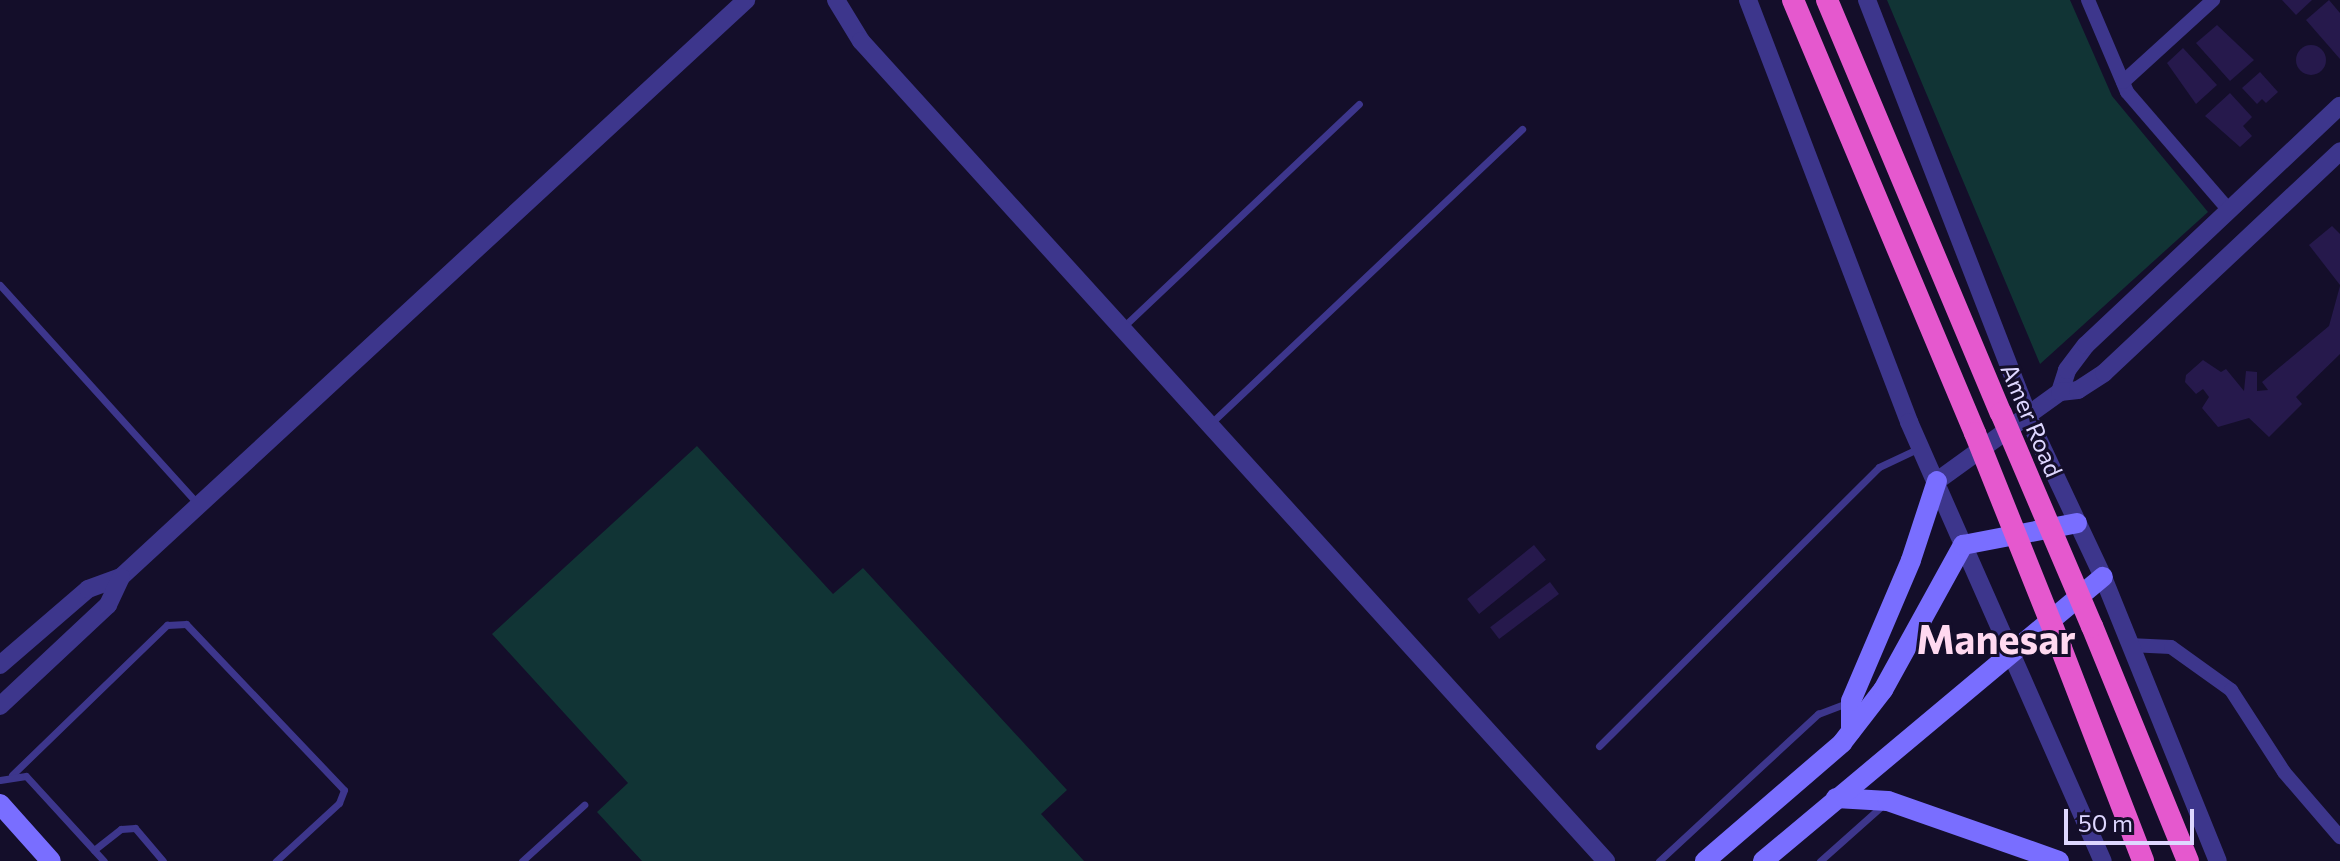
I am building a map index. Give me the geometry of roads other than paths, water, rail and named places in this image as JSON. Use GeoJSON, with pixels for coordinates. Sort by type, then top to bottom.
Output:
{"type":"FeatureCollection","features":[{"type":"Feature","properties":{"kind":"highway"},"geometry":{"type":"LineString","coordinates":[[1793,0],[1975,433],[2143,861]]}},
{"type":"Feature","properties":{"kind":"highway","name":"Amer Road"},"geometry":{"type":"LineString","coordinates":[[1827,0],[2188,861]]}},
{"type":"Feature","properties":{"kind":"main road"},"geometry":{"type":"LineString","coordinates":[[1851,731],[1851,701],[1911,560],[1937,481]]}},
{"type":"Feature","properties":{"kind":"main road"},"geometry":{"type":"LineString","coordinates":[[1705,861],[1851,731],[1883,690],[1963,545],[2077,523]]}},
{"type":"Feature","properties":{"kind":"main road"},"geometry":{"type":"LineString","coordinates":[[1763,861],[2009,652],[2103,577]]}},
{"type":"Feature","properties":{"kind":"main road"},"geometry":{"type":"LineString","coordinates":[[1836,798],[1888,801],[2059,861]]}},
{"type":"Feature","properties":{"kind":"main road"},"geometry":{"type":"LineString","coordinates":[[0,804],[51,861]]}},
{"type":"Feature","properties":{"kind":"street"},"geometry":{"type":"LineString","coordinates":[[0,706],[108,605],[121,577],[746,0]]}},
{"type":"Feature","properties":{"kind":"street"},"geometry":{"type":"LineString","coordinates":[[836,0],[861,41],[1606,861]]}},
{"type":"Feature","properties":{"kind":"street"},"geometry":{"type":"LineString","coordinates":[[1748,0],[1921,447],[2103,861]]}},
{"type":"Feature","properties":{"kind":"street"},"geometry":{"type":"LineString","coordinates":[[1867,0],[2029,415],[2103,577],[2218,861]]}},
{"type":"Feature","properties":{"kind":"street"},"geometry":{"type":"LineString","coordinates":[[2088,0],[2123,82],[2227,208]]}},
{"type":"Feature","properties":{"kind":"street"},"geometry":{"type":"LineString","coordinates":[[2123,82],[2213,0]]}},
{"type":"Feature","properties":{"kind":"street"},"geometry":{"type":"LineString","coordinates":[[2060,392],[2067,370],[2086,345],[2227,208],[2340,106]]}},
{"type":"Feature","properties":{"kind":"street"},"geometry":{"type":"LineString","coordinates":[[1937,481],[2060,392],[2078,390],[2104,373],[2340,151]]}},
{"type":"Feature","properties":{"kind":"street"},"geometry":{"type":"LineString","coordinates":[[0,665],[88,589],[121,577]]}},
{"type":"Feature","properties":{"kind":"street"},"geometry":{"type":"LineString","coordinates":[[2129,645],[2171,647],[2231,690],[2284,772],[2340,837]]}},
{"type":"Feature","properties":{"kind":"lane"},"geometry":{"type":"LineString","coordinates":[[1120,329],[1359,104]]}},
{"type":"Feature","properties":{"kind":"lane"},"geometry":{"type":"LineString","coordinates":[[1208,426],[1522,129]]}},
{"type":"Feature","properties":{"kind":"lane"},"geometry":{"type":"LineString","coordinates":[[0,285],[199,505]]}},
{"type":"Feature","properties":{"kind":"lane"},"geometry":{"type":"LineString","coordinates":[[1599,746],[1879,467],[1921,447]]}},
{"type":"Feature","properties":{"kind":"lane"},"geometry":{"type":"LineString","coordinates":[[0,780],[12,775],[167,625],[186,624],[344,790],[339,803],[276,861]]}},
{"type":"Feature","properties":{"kind":"lane"},"geometry":{"type":"LineString","coordinates":[[1659,861],[1818,714],[1851,701]]}},
{"type":"Feature","properties":{"kind":"lane"},"geometry":{"type":"LineString","coordinates":[[12,775],[26,776],[104,861]]}},
{"type":"Feature","properties":{"kind":"lane"},"geometry":{"type":"LineString","coordinates":[[1820,861],[1888,801]]}},
{"type":"Feature","properties":{"kind":"lane"},"geometry":{"type":"LineString","coordinates":[[522,861],[584,805]]}},
{"type":"Feature","properties":{"kind":"lane"},"geometry":{"type":"LineString","coordinates":[[94,850],[121,829],[135,828],[163,861]]}},
{"type":"Feature","properties":{"kind":"district","name":"Manesar"},"geometry":{"type":"Point","coordinates":[1996,638]}}]}
